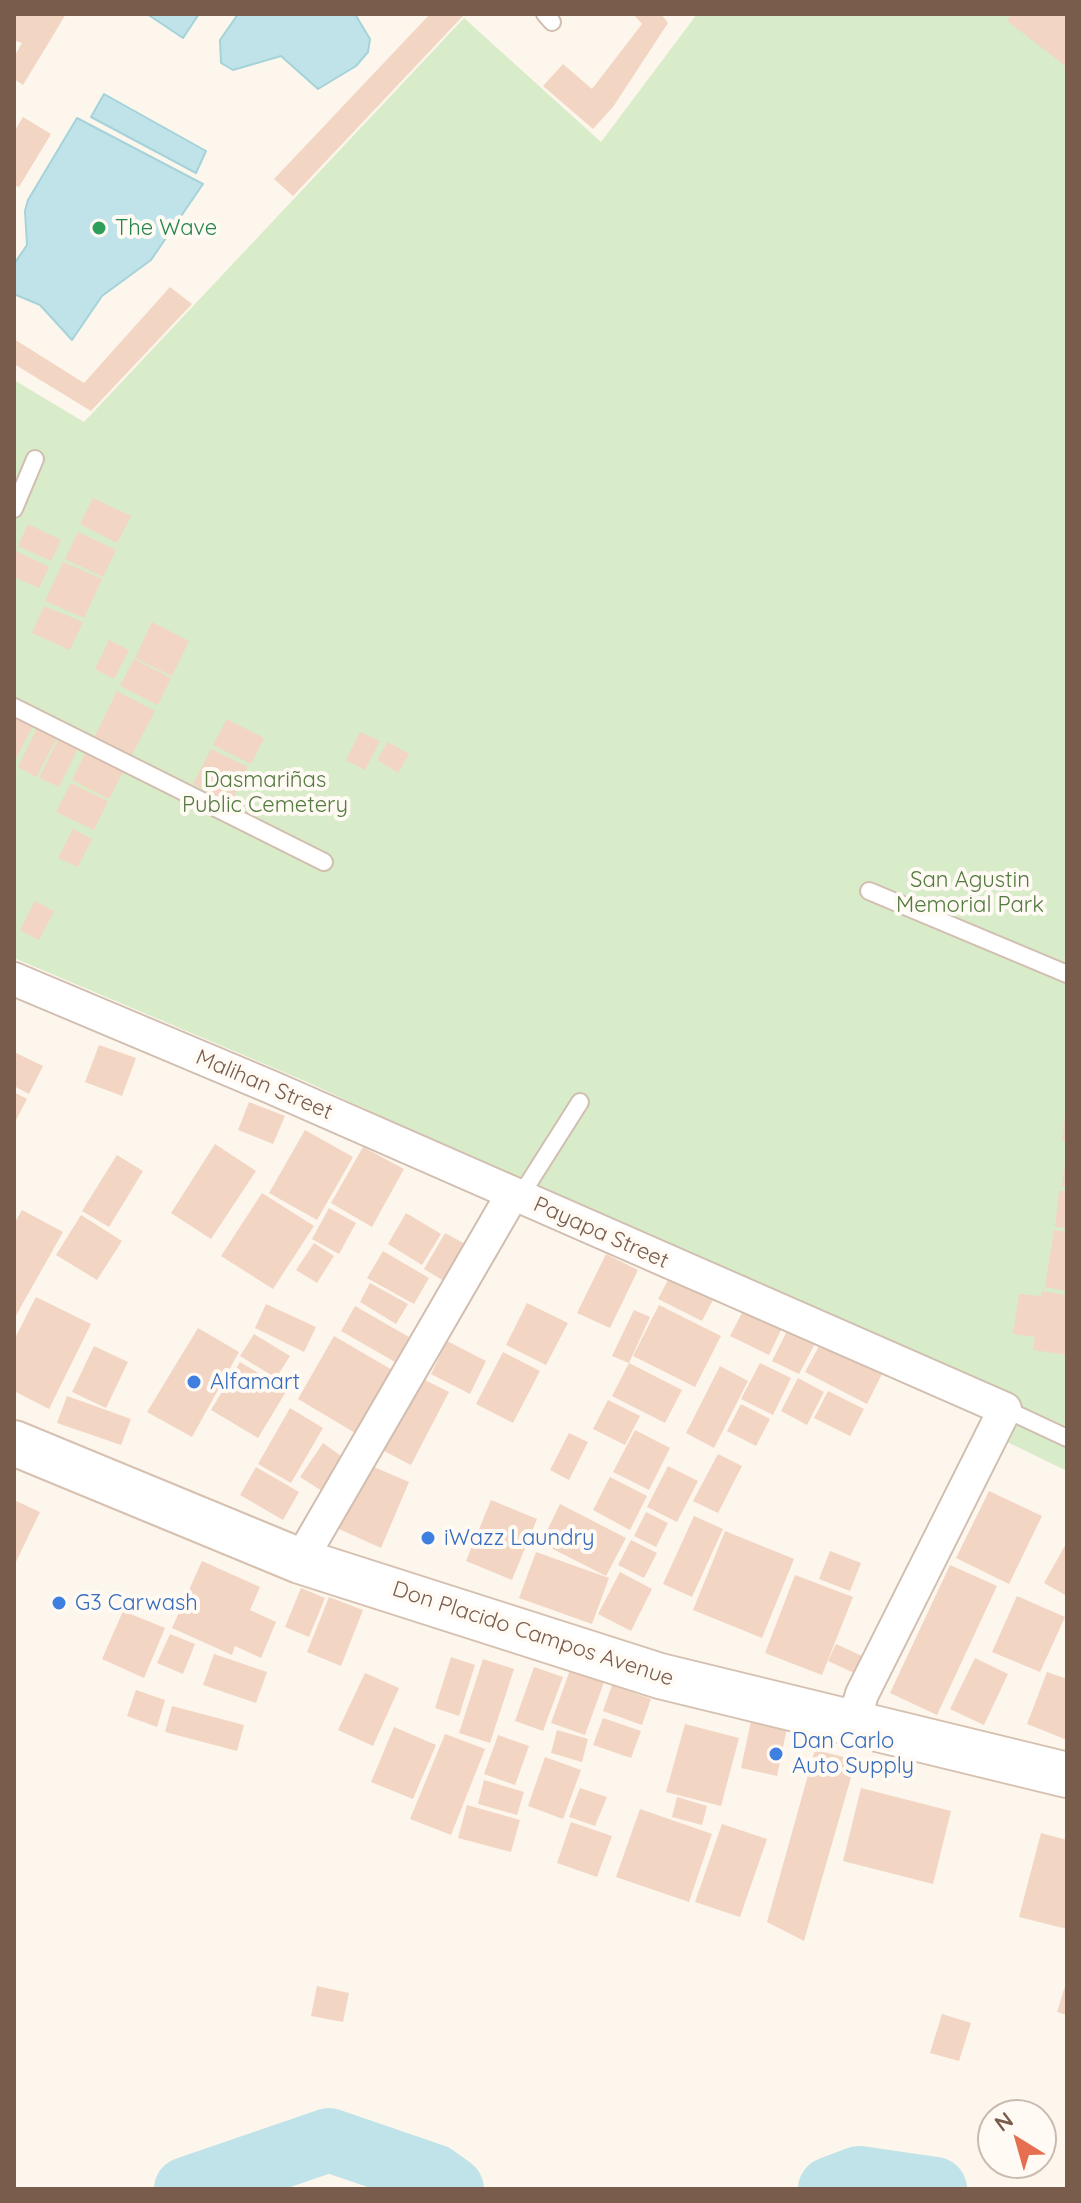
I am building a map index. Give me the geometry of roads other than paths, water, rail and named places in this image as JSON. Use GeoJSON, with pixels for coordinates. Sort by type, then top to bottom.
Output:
{"type":"FeatureCollection","features":[{"type":"Feature","properties":{"kind":"main road","name":"Don Placido Campos Avenue"},"geometry":{"type":"LineString","coordinates":[[14,1443],[300,1561],[660,1676],[1067,1775]]}},
{"type":"Feature","properties":{"kind":"street","name":"Malihan Street"},"geometry":{"type":"LineString","coordinates":[[14,979],[273,1088],[512,1195]]}},
{"type":"Feature","properties":{"kind":"street","name":"Payapa Street"},"geometry":{"type":"LineString","coordinates":[[300,1561],[512,1195],[998,1406]]}},
{"type":"Feature","properties":{"kind":"street"},"geometry":{"type":"LineString","coordinates":[[853,1723],[862,1694],[998,1406]]}},
{"type":"Feature","properties":{"kind":"lane"},"geometry":{"type":"LineString","coordinates":[[14,509],[35,459]]}},
{"type":"Feature","properties":{"kind":"lane"},"geometry":{"type":"LineString","coordinates":[[14,707],[324,862]]}},
{"type":"Feature","properties":{"kind":"lane"},"geometry":{"type":"LineString","coordinates":[[869,891],[1067,974]]}},
{"type":"Feature","properties":{"kind":"lane"},"geometry":{"type":"LineString","coordinates":[[512,1195],[528,1184],[580,1102]]}},
{"type":"Feature","properties":{"kind":"lane"},"geometry":{"type":"LineString","coordinates":[[998,1406],[1067,1438]]}},
{"type":"Feature","properties":{"kind":"water"},"geometry":{"type":"Polygon","coordinates":[[[147,14],[199,14],[183,38],[147,14]]]}},
{"type":"Feature","properties":{"kind":"water"},"geometry":{"type":"Polygon","coordinates":[[[238,14],[355,14],[370,39],[368,52],[356,66],[318,89],[281,56],[233,70],[221,63],[220,40],[238,14]]]}},
{"type":"Feature","properties":{"kind":"water"},"geometry":{"type":"Polygon","coordinates":[[[104,94],[206,151],[196,173],[91,117],[104,94]]]}},
{"type":"Feature","properties":{"kind":"water","name":"The Wave"},"geometry":{"type":"Polygon","coordinates":[[[77,118],[203,184],[151,260],[102,296],[72,340],[40,305],[14,294],[14,264],[27,245],[25,211],[28,200],[77,118]]]}},
{"type":"Feature","properties":{"kind":"waterway"},"geometry":{"type":"LineString","coordinates":[[186,2189],[329,2140],[434,2176],[452,2189]]}},
{"type":"Feature","properties":{"kind":"waterway"},"geometry":{"type":"LineString","coordinates":[[830,2189],[859,2178],[935,2189]]}},
{"type":"Feature","properties":{"kind":"place","name":"The Wave"},"geometry":{"type":"Point","coordinates":[99,228]}},
{"type":"Feature","properties":{"kind":"place","name":"Alfamart"},"geometry":{"type":"Point","coordinates":[194,1382]}},
{"type":"Feature","properties":{"kind":"place","name":"iWazz Laundry"},"geometry":{"type":"Point","coordinates":[428,1538]}},
{"type":"Feature","properties":{"kind":"place","name":"G3 Carwash"},"geometry":{"type":"Point","coordinates":[59,1603]}},
{"type":"Feature","properties":{"kind":"place","name":"Dan Carlo Auto Supply"},"geometry":{"type":"Point","coordinates":[776,1754]}},
{"type":"Feature","properties":{"kind":"park label","name":"Dasmariñas Public Cemetery"},"geometry":{"type":"Point","coordinates":[265,792]}},
{"type":"Feature","properties":{"kind":"park label","name":"San Agustin Memorial Park"},"geometry":{"type":"Point","coordinates":[970,892]}}]}
